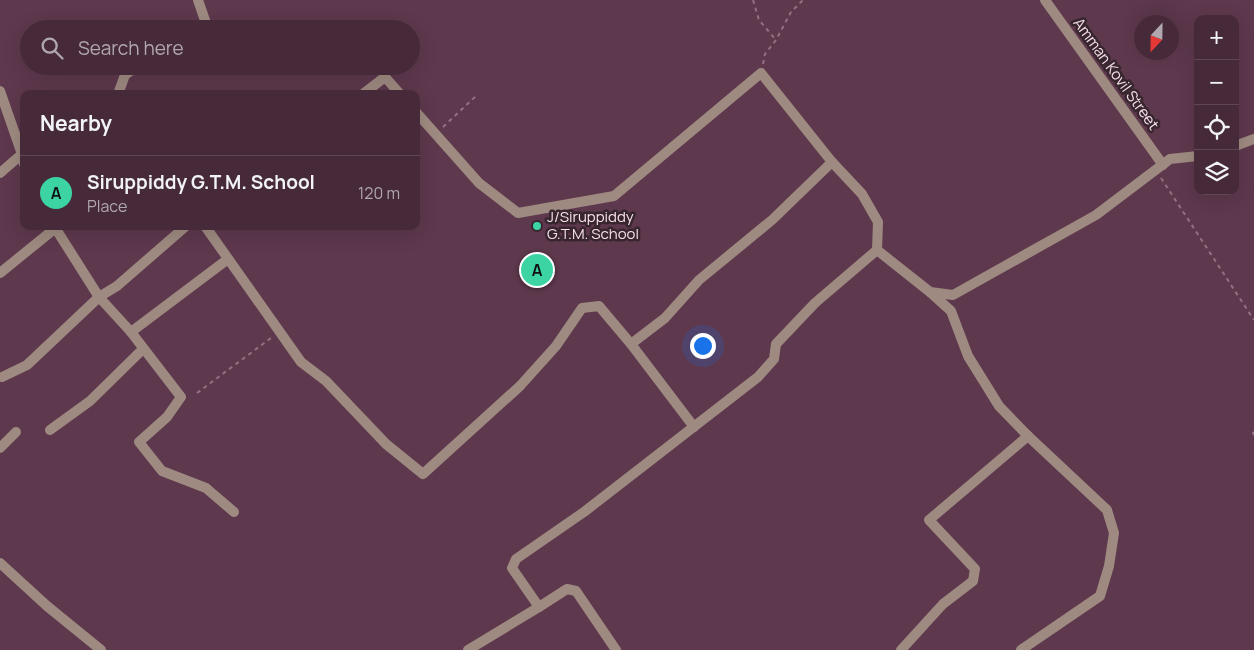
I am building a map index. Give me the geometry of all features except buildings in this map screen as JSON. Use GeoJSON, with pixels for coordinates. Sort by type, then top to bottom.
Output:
{"type":"FeatureCollection","features":[{"type":"Feature","properties":{"kind":"street"},"geometry":{"type":"LineString","coordinates":[[198,0],[205,20]]}},
{"type":"Feature","properties":{"kind":"street","name":"Amman Kovil Street"},"geometry":{"type":"LineString","coordinates":[[1045,0],[1159,167]]}},
{"type":"Feature","properties":{"kind":"street"},"geometry":{"type":"LineString","coordinates":[[420,116],[479,183],[518,213],[614,196],[761,73],[832,162],[862,194],[878,222],[877,250],[815,303],[776,344],[774,359],[758,377],[584,512],[516,559],[512,568],[539,607]]}},
{"type":"Feature","properties":{"kind":"street"},"geometry":{"type":"LineString","coordinates":[[119,90],[125,75]]}},
{"type":"Feature","properties":{"kind":"street"},"geometry":{"type":"LineString","coordinates":[[368,90],[385,77],[396,90]]}},
{"type":"Feature","properties":{"kind":"street"},"geometry":{"type":"LineString","coordinates":[[0,91],[20,149]]}},
{"type":"Feature","properties":{"kind":"street"},"geometry":{"type":"LineString","coordinates":[[1239,145],[1254,139]]}},
{"type":"Feature","properties":{"kind":"street"},"geometry":{"type":"LineString","coordinates":[[930,292],[953,295],[1096,215],[1170,159],[1194,156]]}},
{"type":"Feature","properties":{"kind":"street"},"geometry":{"type":"LineString","coordinates":[[0,173],[20,160]]}},
{"type":"Feature","properties":{"kind":"street"},"geometry":{"type":"LineString","coordinates":[[631,344],[664,318],[699,280],[772,220],[832,162]]}},
{"type":"Feature","properties":{"kind":"street"},"geometry":{"type":"LineString","coordinates":[[0,273],[52,230]]}},
{"type":"Feature","properties":{"kind":"street"},"geometry":{"type":"LineString","coordinates":[[58,230],[99,297],[131,332],[181,397],[167,417],[139,442],[162,471],[206,488],[234,512]]}},
{"type":"Feature","properties":{"kind":"street"},"geometry":{"type":"LineString","coordinates":[[2,377],[27,365],[99,297],[117,286],[181,230]]}},
{"type":"Feature","properties":{"kind":"street"},"geometry":{"type":"LineString","coordinates":[[208,230],[301,362],[326,381],[386,444],[423,474],[520,386],[556,346],[582,308],[599,306],[631,344],[694,427]]}},
{"type":"Feature","properties":{"kind":"street"},"geometry":{"type":"LineString","coordinates":[[877,250],[951,311],[968,356],[999,406],[1107,510],[1114,534],[1109,566],[1100,596],[1021,650]]}},
{"type":"Feature","properties":{"kind":"street"},"geometry":{"type":"LineString","coordinates":[[131,332],[228,259]]}},
{"type":"Feature","properties":{"kind":"street"},"geometry":{"type":"LineString","coordinates":[[50,430],[90,401],[143,349]]}},
{"type":"Feature","properties":{"kind":"street"},"geometry":{"type":"LineString","coordinates":[[0,448],[16,432]]}},
{"type":"Feature","properties":{"kind":"street"},"geometry":{"type":"LineString","coordinates":[[901,650],[943,604],[973,580],[975,570],[929,520],[1028,436]]}},
{"type":"Feature","properties":{"kind":"street"},"geometry":{"type":"LineString","coordinates":[[0,564],[47,606],[101,650]]}},
{"type":"Feature","properties":{"kind":"street"},"geometry":{"type":"LineString","coordinates":[[468,650],[567,588],[576,590],[616,650]]}},
{"type":"Feature","properties":{"kind":"path"},"geometry":{"type":"LineString","coordinates":[[753,0],[759,20],[776,40]]}},
{"type":"Feature","properties":{"kind":"path"},"geometry":{"type":"LineString","coordinates":[[761,73],[765,54],[776,40],[791,12],[802,0]]}},
{"type":"Feature","properties":{"kind":"path"},"geometry":{"type":"LineString","coordinates":[[436,134],[476,96]]}},
{"type":"Feature","properties":{"kind":"path"},"geometry":{"type":"LineString","coordinates":[[1159,167],[1254,320]]}},
{"type":"Feature","properties":{"kind":"path"},"geometry":{"type":"LineString","coordinates":[[197,393],[279,332]]}},
{"type":"Feature","properties":{"kind":"place","name":"J/Siruppiddy G.T.M. School"},"geometry":{"type":"Point","coordinates":[537,226]}},
{"type":"Feature","properties":{"kind":"place","name":"Siruppiddy G.T.M. School"},"geometry":{"type":"Point","coordinates":[537,270]}}]}
